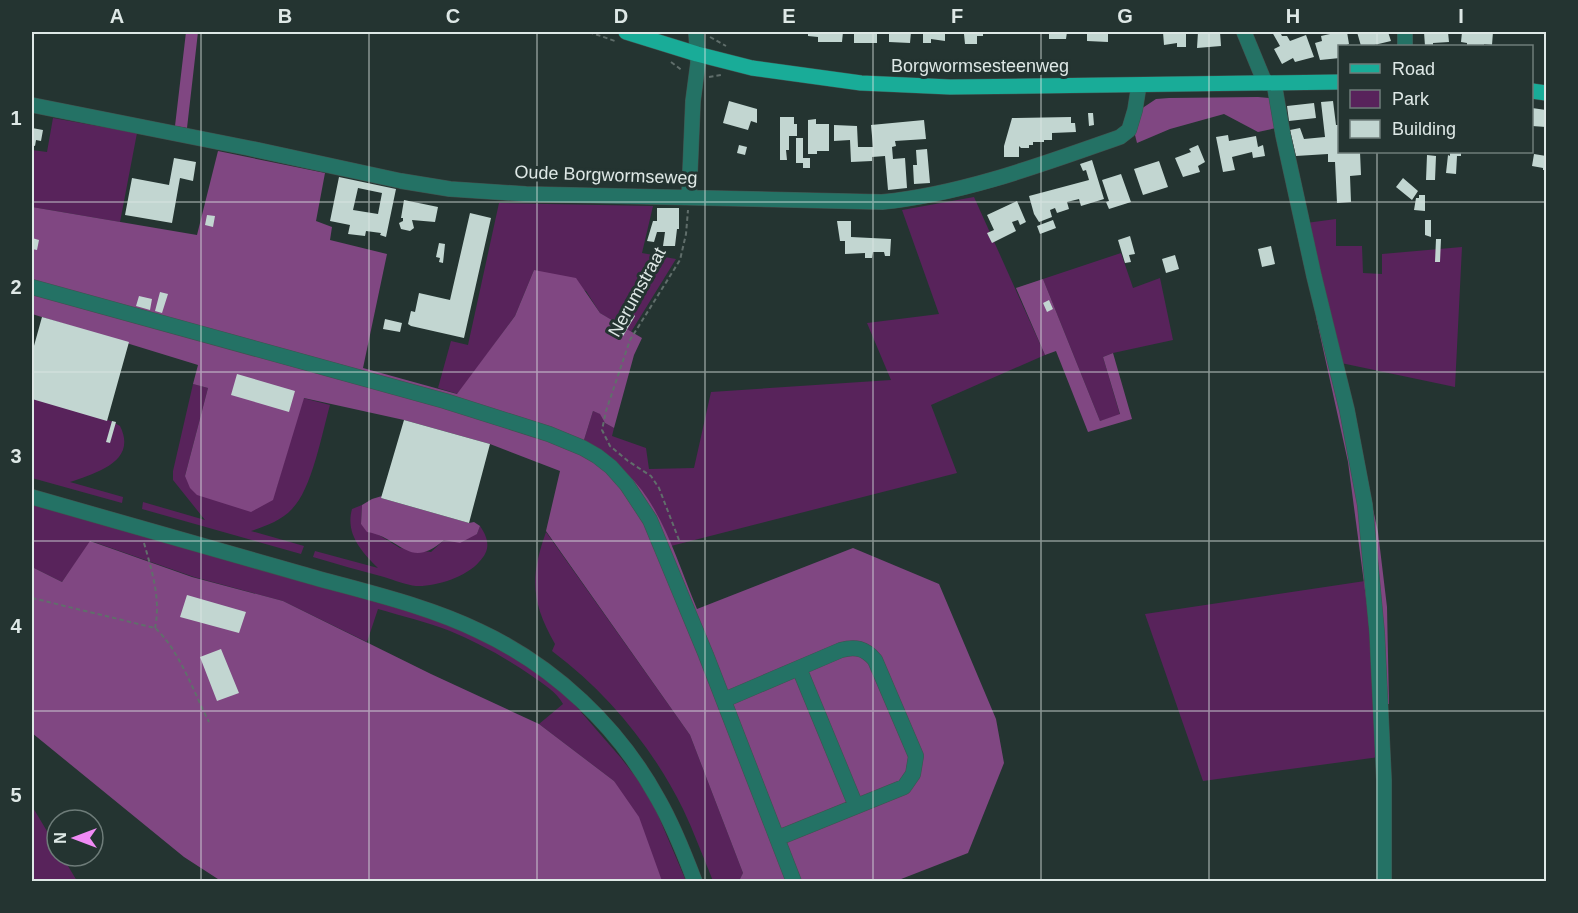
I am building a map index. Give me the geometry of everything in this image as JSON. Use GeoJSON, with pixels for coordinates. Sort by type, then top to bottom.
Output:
{"type":"FeatureCollection","features":[{"type":"Feature","properties":{"kind":"main road","name":"Borgwormsesteenweg"},"geometry":{"type":"LineString","coordinates":[[626,32],[752,68],[861,83],[950,87],[1338,82]]}},
{"type":"Feature","properties":{"kind":"street"},"geometry":{"type":"LineString","coordinates":[[689,197],[693,101],[698,63],[696,32]]}},
{"type":"Feature","properties":{"kind":"street"},"geometry":{"type":"LineString","coordinates":[[1244,32],[1269,83],[1283,135],[1347,410],[1365,505],[1377,633],[1384,780],[1384,882]]}},
{"type":"Feature","properties":{"kind":"street","name":"Oude Borgwormseweg"},"geometry":{"type":"LineString","coordinates":[[32,105],[401,181],[450,189],[526,194],[882,202],[914,199],[963,187],[1120,137],[1129,130],[1139,85]]}},
{"type":"Feature","properties":{"kind":"street"},"geometry":{"type":"LineString","coordinates":[[32,287],[445,401],[549,434],[597,456],[611,467],[627,485],[650,520],[724,700],[794,882]]}},
{"type":"Feature","properties":{"kind":"street"},"geometry":{"type":"LineString","coordinates":[[32,497],[438,615],[478,630],[540,665],[589,708],[611,732],[645,777],[674,830],[695,882]]}},
{"type":"Feature","properties":{"kind":"street"},"geometry":{"type":"LineString","coordinates":[[724,700],[848,648],[859,648],[875,660],[914,748],[915,769],[908,783],[778,838]]}},
{"type":"Feature","properties":{"kind":"street"},"geometry":{"type":"LineString","coordinates":[[799,668],[856,806]]}},
{"type":"Feature","properties":{"kind":"path"},"geometry":{"type":"LineString","coordinates":[[696,32],[713,38],[728,48]]}},
{"type":"Feature","properties":{"kind":"path","name":"Nerumstraat"},"geometry":{"type":"LineString","coordinates":[[679,540],[659,488],[651,476],[610,446],[602,430],[606,411],[630,340],[680,260],[686,234],[689,197]]}},
{"type":"Feature","properties":{"kind":"path"},"geometry":{"type":"LineString","coordinates":[[140,528],[157,600],[155,628]]}},
{"type":"Feature","properties":{"kind":"path"},"geometry":{"type":"LineString","coordinates":[[32,598],[155,628],[164,636],[174,651],[209,722]]}},
{"type":"Feature","properties":{"kind":"green space"},"geometry":{"type":"Polygon","coordinates":[[[53,118],[137,133],[120,222],[32,207],[32,150],[47,152],[53,118]]]}},
{"type":"Feature","properties":{"kind":"green space"},"geometry":{"type":"Polygon","coordinates":[[[974,197],[1045,355],[931,405],[957,473],[671,546],[646,498],[626,475],[584,440],[593,411],[601,414],[605,423],[614,428],[612,436],[646,448],[649,469],[694,468],[711,392],[891,380],[867,323],[939,314],[902,210],[974,197]]]}},
{"type":"Feature","properties":{"kind":"green space"},"geometry":{"type":"Polygon","coordinates":[[[499,203],[653,206],[642,253],[676,259],[631,332],[600,313],[586,291],[534,270],[515,316],[458,394],[438,388],[451,341],[468,345],[499,203]]]}},
{"type":"Feature","properties":{"kind":"green space"},"geometry":{"type":"Polygon","coordinates":[[[1336,219],[1336,246],[1362,246],[1363,273],[1382,274],[1382,254],[1462,247],[1455,387],[1341,363],[1306,223],[1336,219]]]}},
{"type":"Feature","properties":{"kind":"green space"},"geometry":{"type":"Polygon","coordinates":[[[1121,253],[1133,288],[1160,278],[1173,340],[1103,357],[1120,415],[1100,421],[1043,279],[1121,253]]]}},
{"type":"Feature","properties":{"kind":"green space"},"geometry":{"type":"Polygon","coordinates":[[[193,384],[208,388],[185,476],[276,489],[303,398],[330,405],[316,460],[299,500],[283,517],[251,531],[304,546],[301,554],[142,509],[143,502],[205,520],[173,480],[173,471],[193,384]]]}},
{"type":"Feature","properties":{"kind":"green space"},"geometry":{"type":"Polygon","coordinates":[[[32,397],[111,421],[120,426],[124,438],[123,449],[119,457],[102,470],[70,482],[123,497],[122,503],[32,478],[32,397]]]}},
{"type":"Feature","properties":{"kind":"green space"},"geometry":{"type":"Polygon","coordinates":[[[32,504],[442,621],[482,639],[550,680],[621,758],[655,808],[686,881],[662,881],[614,781],[539,724],[563,704],[545,685],[502,657],[450,631],[378,609],[367,642],[283,601],[194,577],[91,541],[62,582],[32,567],[32,504]]]}},
{"type":"Feature","properties":{"kind":"green space"},"geometry":{"type":"Polygon","coordinates":[[[362,505],[361,524],[400,548],[431,552],[444,540],[477,534],[480,526],[487,540],[487,549],[483,558],[466,572],[441,583],[424,586],[408,585],[313,557],[315,551],[378,568],[356,542],[351,527],[352,509],[362,505]]]}},
{"type":"Feature","properties":{"kind":"green space"},"geometry":{"type":"Polygon","coordinates":[[[546,532],[690,735],[743,873],[739,881],[713,881],[683,809],[658,764],[610,703],[552,651],[555,644],[537,602],[535,576],[546,532]]]}},
{"type":"Feature","properties":{"kind":"green space"},"geometry":{"type":"Polygon","coordinates":[[[1365,581],[1379,757],[1203,781],[1145,614],[1365,581]]]}},
{"type":"Feature","properties":{"kind":"green space"},"geometry":{"type":"Polygon","coordinates":[[[32,806],[45,828],[45,868],[69,868],[77,881],[32,881],[32,806]]]}},
{"type":"Feature","properties":{"kind":"shaded area"},"geometry":{"type":"Polygon","coordinates":[[[186,32],[198,32],[187,128],[175,126],[186,32]]]}},
{"type":"Feature","properties":{"kind":"shaded area"},"geometry":{"type":"Polygon","coordinates":[[[1269,98],[1274,106],[1276,128],[1258,132],[1224,114],[1170,129],[1137,143],[1135,135],[1141,109],[1156,99],[1269,98]]]}},
{"type":"Feature","properties":{"kind":"shaded area"},"geometry":{"type":"Polygon","coordinates":[[[218,151],[325,173],[316,221],[332,227],[330,240],[387,254],[363,368],[457,394],[515,316],[534,270],[576,278],[600,313],[642,338],[634,355],[614,428],[605,423],[600,414],[593,411],[584,440],[619,466],[642,490],[656,511],[669,538],[697,609],[853,548],[939,584],[996,719],[1004,763],[968,853],[896,881],[739,881],[743,873],[690,735],[546,531],[560,471],[490,444],[404,420],[304,398],[273,500],[251,512],[197,495],[190,488],[185,476],[208,388],[193,384],[198,365],[32,314],[32,207],[197,235],[218,151]]]}},
{"type":"Feature","properties":{"kind":"shaded area"},"geometry":{"type":"Polygon","coordinates":[[[1043,279],[1100,421],[1120,414],[1103,357],[1113,353],[1132,419],[1088,432],[1056,351],[1045,355],[1016,288],[1043,279]]]}},
{"type":"Feature","properties":{"kind":"shaded area"},"geometry":{"type":"Polygon","coordinates":[[[1326,315],[1341,363],[1378,532],[1387,607],[1389,704],[1380,704],[1348,462],[1316,317],[1326,315]]]}},
{"type":"Feature","properties":{"kind":"shaded area"},"geometry":{"type":"Polygon","coordinates":[[[382,496],[381,498],[469,523],[474,522],[480,526],[477,534],[460,543],[444,540],[422,553],[405,550],[379,535],[367,532],[361,524],[362,505],[382,496]]]}},
{"type":"Feature","properties":{"kind":"shaded area"},"geometry":{"type":"Polygon","coordinates":[[[90,541],[192,577],[283,601],[539,724],[614,781],[639,817],[662,881],[221,881],[184,857],[32,733],[32,567],[62,582],[90,541]]]}},
{"type":"Feature","properties":{"kind":"building"},"geometry":{"type":"Polygon","coordinates":[[[808,32],[843,32],[842,42],[818,42],[818,37],[808,36],[808,32]]]}},
{"type":"Feature","properties":{"kind":"building"},"geometry":{"type":"Polygon","coordinates":[[[854,32],[877,32],[877,43],[854,43],[854,32]]]}},
{"type":"Feature","properties":{"kind":"building"},"geometry":{"type":"Polygon","coordinates":[[[889,32],[911,32],[910,43],[889,42],[889,32]]]}},
{"type":"Feature","properties":{"kind":"building"},"geometry":{"type":"Polygon","coordinates":[[[923,32],[945,32],[945,41],[931,39],[931,43],[923,43],[923,32]]]}},
{"type":"Feature","properties":{"kind":"building"},"geometry":{"type":"Polygon","coordinates":[[[959,32],[983,32],[983,36],[977,36],[977,44],[965,44],[964,34],[959,34],[959,32]]]}},
{"type":"Feature","properties":{"kind":"building"},"geometry":{"type":"Polygon","coordinates":[[[1049,32],[1067,32],[1066,39],[1049,39],[1049,32]]]}},
{"type":"Feature","properties":{"kind":"building"},"geometry":{"type":"Polygon","coordinates":[[[1087,32],[1108,32],[1108,42],[1087,41],[1087,32]]]}},
{"type":"Feature","properties":{"kind":"building"},"geometry":{"type":"Polygon","coordinates":[[[1163,32],[1186,32],[1186,47],[1177,47],[1177,43],[1164,45],[1163,32]]]}},
{"type":"Feature","properties":{"kind":"building"},"geometry":{"type":"Polygon","coordinates":[[[1198,32],[1220,32],[1221,46],[1197,48],[1198,32]]]}},
{"type":"Feature","properties":{"kind":"building"},"geometry":{"type":"Polygon","coordinates":[[[1272,32],[1280,32],[1290,41],[1306,35],[1314,57],[1295,62],[1293,58],[1282,64],[1274,49],[1280,46],[1272,32]]]}},
{"type":"Feature","properties":{"kind":"building"},"geometry":{"type":"Polygon","coordinates":[[[1329,32],[1347,32],[1349,44],[1338,45],[1338,58],[1320,60],[1315,43],[1322,41],[1321,36],[1330,34],[1329,32]]]}},
{"type":"Feature","properties":{"kind":"building"},"geometry":{"type":"Polygon","coordinates":[[[1357,32],[1388,32],[1391,41],[1374,45],[1361,45],[1357,32]]]}},
{"type":"Feature","properties":{"kind":"building"},"geometry":{"type":"Polygon","coordinates":[[[1424,32],[1448,32],[1449,42],[1425,45],[1424,32]]]}},
{"type":"Feature","properties":{"kind":"building"},"geometry":{"type":"Polygon","coordinates":[[[1462,32],[1493,32],[1492,45],[1467,45],[1461,42],[1462,32]]]}},
{"type":"Feature","properties":{"kind":"building"},"geometry":{"type":"Polygon","coordinates":[[[729,101],[757,109],[757,123],[751,121],[748,130],[723,123],[729,101]]]}},
{"type":"Feature","properties":{"kind":"building"},"geometry":{"type":"Polygon","coordinates":[[[1333,101],[1336,125],[1338,125],[1338,153],[1360,153],[1361,175],[1350,176],[1351,202],[1337,203],[1335,162],[1328,162],[1328,154],[1296,156],[1290,130],[1300,128],[1304,139],[1325,137],[1321,102],[1333,101]]]}},
{"type":"Feature","properties":{"kind":"building"},"geometry":{"type":"Polygon","coordinates":[[[1314,103],[1316,118],[1289,121],[1287,106],[1314,103]]]}},
{"type":"Feature","properties":{"kind":"building"},"geometry":{"type":"Polygon","coordinates":[[[1533,108],[1546,110],[1546,127],[1533,126],[1533,108]]]}},
{"type":"Feature","properties":{"kind":"building"},"geometry":{"type":"Polygon","coordinates":[[[1088,113],[1093,113],[1094,125],[1089,126],[1088,113]]]}},
{"type":"Feature","properties":{"kind":"building"},"geometry":{"type":"Polygon","coordinates":[[[780,117],[794,117],[794,124],[797,124],[797,136],[789,136],[789,150],[786,150],[787,160],[780,160],[780,117]]]}},
{"type":"Feature","properties":{"kind":"building"},"geometry":{"type":"Polygon","coordinates":[[[1071,117],[1071,123],[1075,123],[1076,132],[1052,133],[1052,140],[1033,142],[1029,148],[1019,146],[1019,157],[1004,157],[1004,146],[1012,118],[1071,117]]]}},
{"type":"Feature","properties":{"kind":"building"},"geometry":{"type":"Polygon","coordinates":[[[816,119],[816,124],[829,124],[829,151],[808,154],[808,120],[816,119]]]}},
{"type":"Feature","properties":{"kind":"building"},"geometry":{"type":"Polygon","coordinates":[[[924,120],[926,139],[895,141],[896,146],[892,147],[893,159],[905,158],[907,188],[888,190],[885,156],[872,157],[872,161],[851,162],[850,140],[834,141],[834,125],[857,126],[858,147],[873,147],[871,125],[924,120]]]}},
{"type":"Feature","properties":{"kind":"building"},"geometry":{"type":"Polygon","coordinates":[[[32,128],[43,130],[41,141],[36,140],[35,146],[32,145],[32,128]]]}},
{"type":"Feature","properties":{"kind":"building"},"geometry":{"type":"Polygon","coordinates":[[[1228,135],[1229,141],[1256,136],[1258,147],[1263,145],[1265,156],[1253,158],[1252,152],[1232,157],[1235,170],[1223,172],[1216,137],[1228,135]]]}},
{"type":"Feature","properties":{"kind":"building"},"geometry":{"type":"Polygon","coordinates":[[[796,138],[803,138],[803,158],[810,158],[810,168],[803,168],[803,163],[796,163],[796,138]]]}},
{"type":"Feature","properties":{"kind":"building"},"geometry":{"type":"Polygon","coordinates":[[[739,145],[747,147],[745,155],[737,153],[739,145]]]}},
{"type":"Feature","properties":{"kind":"building"},"geometry":{"type":"Polygon","coordinates":[[[1198,145],[1205,162],[1198,166],[1200,172],[1183,177],[1175,158],[1191,152],[1189,149],[1198,145]]]}},
{"type":"Feature","properties":{"kind":"building"},"geometry":{"type":"Polygon","coordinates":[[[927,149],[930,183],[914,184],[913,165],[917,165],[916,150],[927,149]]]}},
{"type":"Feature","properties":{"kind":"building"},"geometry":{"type":"Polygon","coordinates":[[[1450,153],[1461,153],[1461,156],[1457,156],[1456,174],[1446,173],[1448,155],[1450,156],[1450,153]]]}},
{"type":"Feature","properties":{"kind":"building"},"geometry":{"type":"Polygon","coordinates":[[[1534,154],[1546,156],[1546,170],[1532,166],[1534,154]]]}},
{"type":"Feature","properties":{"kind":"building"},"geometry":{"type":"Polygon","coordinates":[[[1427,155],[1436,156],[1435,180],[1426,180],[1427,155]]]}},
{"type":"Feature","properties":{"kind":"building"},"geometry":{"type":"Polygon","coordinates":[[[174,158],[196,162],[193,181],[180,178],[172,223],[125,215],[132,178],[169,185],[174,158]]]}},
{"type":"Feature","properties":{"kind":"building"},"geometry":{"type":"Polygon","coordinates":[[[1092,160],[1104,199],[1081,206],[1079,199],[1067,202],[1069,209],[1057,213],[1055,208],[1050,210],[1052,217],[1039,222],[1029,196],[1089,180],[1086,170],[1083,171],[1080,164],[1092,160]]]}},
{"type":"Feature","properties":{"kind":"building"},"geometry":{"type":"Polygon","coordinates":[[[1159,161],[1168,187],[1143,195],[1134,169],[1159,161]]]}},
{"type":"Feature","properties":{"kind":"building"},"geometry":{"type":"Polygon","coordinates":[[[1121,174],[1131,202],[1109,209],[1106,202],[1109,201],[1102,180],[1121,174]]]}},
{"type":"Feature","properties":{"kind":"building"},"geometry":{"type":"Polygon","coordinates":[[[339,177],[396,189],[386,237],[380,235],[381,233],[366,231],[365,236],[348,234],[350,225],[330,221],[339,177]],[[358,188],[353,210],[378,214],[382,193],[358,188]]]}},
{"type":"Feature","properties":{"kind":"building"},"geometry":{"type":"Polygon","coordinates":[[[1403,178],[1418,191],[1412,200],[1396,187],[1403,178]]]}},
{"type":"Feature","properties":{"kind":"building"},"geometry":{"type":"Polygon","coordinates":[[[1419,195],[1425,195],[1425,211],[1414,210],[1416,198],[1419,198],[1419,195]]]}},
{"type":"Feature","properties":{"kind":"building"},"geometry":{"type":"Polygon","coordinates":[[[404,200],[438,207],[435,222],[412,220],[414,228],[410,231],[401,229],[399,223],[403,221],[401,218],[404,200]]]}},
{"type":"Feature","properties":{"kind":"building"},"geometry":{"type":"Polygon","coordinates":[[[1017,201],[1026,222],[1020,225],[1018,220],[1012,222],[1016,231],[992,243],[987,233],[994,230],[987,215],[1017,201]]]}},
{"type":"Feature","properties":{"kind":"building"},"geometry":{"type":"Polygon","coordinates":[[[657,208],[679,208],[679,229],[677,229],[675,246],[663,246],[665,232],[657,232],[654,242],[647,241],[653,221],[657,221],[657,208]]]}},
{"type":"Feature","properties":{"kind":"building"},"geometry":{"type":"Polygon","coordinates":[[[470,213],[491,218],[464,338],[411,326],[408,324],[411,311],[415,312],[419,293],[450,300],[470,213]]]}},
{"type":"Feature","properties":{"kind":"building"},"geometry":{"type":"Polygon","coordinates":[[[207,215],[215,216],[213,227],[205,225],[207,215]]]}},
{"type":"Feature","properties":{"kind":"building"},"geometry":{"type":"Polygon","coordinates":[[[1053,220],[1056,228],[1040,234],[1037,226],[1053,220]]]}},
{"type":"Feature","properties":{"kind":"building"},"geometry":{"type":"Polygon","coordinates":[[[1425,220],[1431,220],[1431,237],[1425,235],[1425,220]]]}},
{"type":"Feature","properties":{"kind":"building"},"geometry":{"type":"Polygon","coordinates":[[[837,221],[851,221],[851,237],[891,239],[890,256],[885,256],[884,252],[873,252],[872,258],[865,258],[865,253],[845,254],[845,241],[840,241],[837,221]]]}},
{"type":"Feature","properties":{"kind":"building"},"geometry":{"type":"Polygon","coordinates":[[[1130,236],[1135,254],[1129,255],[1131,262],[1125,263],[1118,240],[1130,236]]]}},
{"type":"Feature","properties":{"kind":"building"},"geometry":{"type":"Polygon","coordinates":[[[32,238],[39,240],[37,250],[32,249],[32,238]]]}},
{"type":"Feature","properties":{"kind":"building"},"geometry":{"type":"Polygon","coordinates":[[[1436,239],[1441,239],[1440,262],[1435,262],[1436,239]]]}},
{"type":"Feature","properties":{"kind":"building"},"geometry":{"type":"Polygon","coordinates":[[[439,243],[445,244],[443,263],[439,262],[440,258],[436,257],[439,243]]]}},
{"type":"Feature","properties":{"kind":"building"},"geometry":{"type":"Polygon","coordinates":[[[1271,246],[1275,264],[1262,267],[1258,249],[1271,246]]]}},
{"type":"Feature","properties":{"kind":"building"},"geometry":{"type":"Polygon","coordinates":[[[1175,255],[1179,269],[1166,273],[1162,259],[1175,255]]]}},
{"type":"Feature","properties":{"kind":"building"},"geometry":{"type":"Polygon","coordinates":[[[160,292],[168,294],[162,313],[155,311],[160,292]]]}},
{"type":"Feature","properties":{"kind":"building"},"geometry":{"type":"Polygon","coordinates":[[[139,296],[152,299],[150,310],[136,306],[139,296]]]}},
{"type":"Feature","properties":{"kind":"building"},"geometry":{"type":"Polygon","coordinates":[[[1049,300],[1053,309],[1047,312],[1043,303],[1049,300]]]}},
{"type":"Feature","properties":{"kind":"building"},"geometry":{"type":"Polygon","coordinates":[[[630,312],[635,316],[623,336],[619,334],[621,323],[624,316],[627,317],[630,312]]]}},
{"type":"Feature","properties":{"kind":"building"},"geometry":{"type":"Polygon","coordinates":[[[42,317],[129,342],[107,421],[32,399],[32,353],[42,317]]]}},
{"type":"Feature","properties":{"kind":"building"},"geometry":{"type":"Polygon","coordinates":[[[385,319],[402,323],[400,332],[383,329],[385,319]]]}},
{"type":"Feature","properties":{"kind":"building"},"geometry":{"type":"Polygon","coordinates":[[[237,374],[295,391],[289,412],[231,395],[237,374]]]}},
{"type":"Feature","properties":{"kind":"building"},"geometry":{"type":"Polygon","coordinates":[[[404,420],[490,444],[469,523],[381,498],[404,420]]]}},
{"type":"Feature","properties":{"kind":"building"},"geometry":{"type":"Polygon","coordinates":[[[112,421],[116,422],[110,443],[106,442],[112,421]]]}},
{"type":"Feature","properties":{"kind":"building"},"geometry":{"type":"Polygon","coordinates":[[[187,595],[246,612],[239,633],[180,617],[187,595]]]}},
{"type":"Feature","properties":{"kind":"building"},"geometry":{"type":"Polygon","coordinates":[[[221,649],[239,693],[217,701],[200,657],[221,649]]]}}]}
